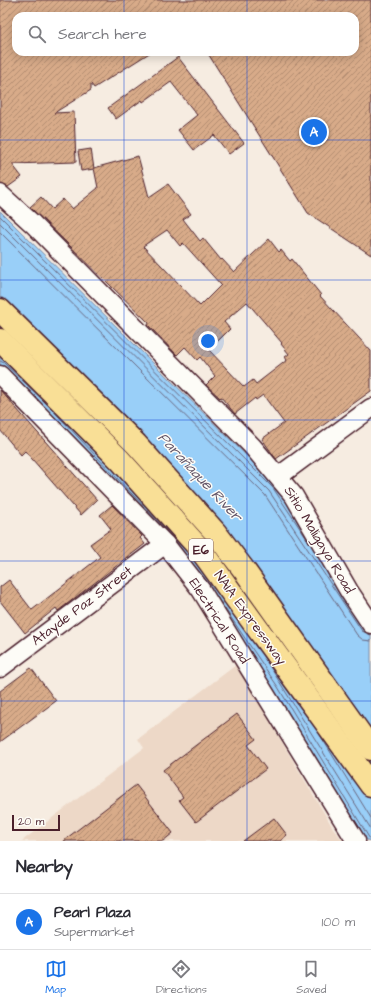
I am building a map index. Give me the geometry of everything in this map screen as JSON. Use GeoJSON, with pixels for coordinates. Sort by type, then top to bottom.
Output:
{"type":"FeatureCollection","features":[{"type":"Feature","properties":{"kind":"highway"},"geometry":{"type":"LineString","coordinates":[[0,292],[36,347]]}},
{"type":"Feature","properties":{"kind":"highway","name":"NAIA Expressway"},"geometry":{"type":"LineString","coordinates":[[0,310],[136,444],[215,532],[244,570],[371,749]]}},
{"type":"Feature","properties":{"kind":"highway","name":"NAIA Expressway"},"geometry":{"type":"LineString","coordinates":[[0,340],[120,460],[200,548],[371,785]]}},
{"type":"Feature","properties":{"kind":"street","name":"Sitio Maligaya Road"},"geometry":{"type":"LineString","coordinates":[[0,194],[33,224],[252,446],[279,476],[294,496],[349,591],[371,624]]}},
{"type":"Feature","properties":{"kind":"street","name":"Electrical Road"},"geometry":{"type":"LineString","coordinates":[[0,374],[165,544],[201,590],[356,841]]}},
{"type":"Feature","properties":{"kind":"street"},"geometry":{"type":"LineString","coordinates":[[279,476],[371,408]]}},
{"type":"Feature","properties":{"kind":"street","name":"Atayde Paz Street"},"geometry":{"type":"LineString","coordinates":[[0,668],[165,544]]}},
{"type":"Feature","properties":{"kind":"shaded area"},"geometry":{"type":"Polygon","coordinates":[[[236,665],[333,828],[343,841],[22,841],[144,748],[138,739],[236,665]]]}},
{"type":"Feature","properties":{"kind":"water","name":"Parañaque River"},"geometry":{"type":"Polygon","coordinates":[[[0,211],[276,485],[371,629],[371,841],[367,840],[274,689],[183,553],[41,404],[0,364],[0,211]]]}},
{"type":"Feature","properties":{"kind":"building"},"geometry":{"type":"Polygon","coordinates":[[[0,0],[371,0],[371,255],[308,213],[210,56],[359,56],[359,12],[12,12],[12,56],[145,56],[94,88],[91,84],[91,90],[54,113],[74,112],[76,162],[12,164],[22,177],[8,187],[0,184],[0,0]]]}},
{"type":"Feature","properties":{"kind":"building"},"geometry":{"type":"Polygon","coordinates":[[[178,57],[244,143],[229,154],[214,135],[194,150],[178,130],[197,115],[171,82],[143,102],[142,100],[116,119],[108,108],[178,57]]]}},
{"type":"Feature","properties":{"kind":"building"},"geometry":{"type":"Polygon","coordinates":[[[91,149],[94,169],[81,171],[78,151],[91,149]]]}},
{"type":"Feature","properties":{"kind":"building"},"geometry":{"type":"Polygon","coordinates":[[[138,156],[149,197],[168,184],[191,214],[183,219],[200,241],[203,238],[221,260],[222,259],[234,272],[269,239],[279,252],[281,250],[290,261],[292,259],[321,295],[320,296],[371,351],[371,391],[276,459],[262,439],[284,423],[263,395],[256,400],[255,398],[235,414],[221,397],[220,398],[206,385],[215,376],[200,357],[197,360],[185,347],[177,355],[148,325],[149,323],[30,207],[41,197],[52,209],[63,199],[72,209],[98,188],[94,168],[138,156]],[[167,230],[143,246],[200,306],[221,285],[183,243],[180,246],[167,230]],[[247,302],[224,322],[230,329],[209,350],[244,387],[253,380],[256,384],[287,360],[285,357],[289,354],[281,344],[282,343],[247,302]]]}},
{"type":"Feature","properties":{"kind":"building"},"geometry":{"type":"Polygon","coordinates":[[[0,390],[97,500],[81,515],[25,451],[21,455],[0,430],[0,390]]]}},
{"type":"Feature","properties":{"kind":"building"},"geometry":{"type":"Polygon","coordinates":[[[112,505],[142,536],[140,538],[145,544],[58,611],[56,608],[25,633],[0,601],[0,587],[9,580],[32,610],[100,557],[90,544],[111,529],[100,515],[112,505]]]}},
{"type":"Feature","properties":{"kind":"building"},"geometry":{"type":"Polygon","coordinates":[[[31,668],[56,701],[0,742],[0,691],[31,668]]]}},
{"type":"Feature","properties":{"kind":"building"},"geometry":{"type":"Polygon","coordinates":[[[237,714],[256,739],[248,745],[266,769],[196,822],[179,800],[183,797],[163,770],[237,714]]]}},
{"type":"Feature","properties":{"kind":"building"},"geometry":{"type":"Polygon","coordinates":[[[136,785],[173,833],[163,841],[63,841],[136,785]]]}},
{"type":"Feature","properties":{"kind":"building"},"geometry":{"type":"Polygon","coordinates":[[[274,818],[287,835],[280,841],[243,841],[274,818]]]}},
{"type":"Feature","properties":{"kind":"place","name":"Pearl Plaza"},"geometry":{"type":"Point","coordinates":[314,132]}}]}
